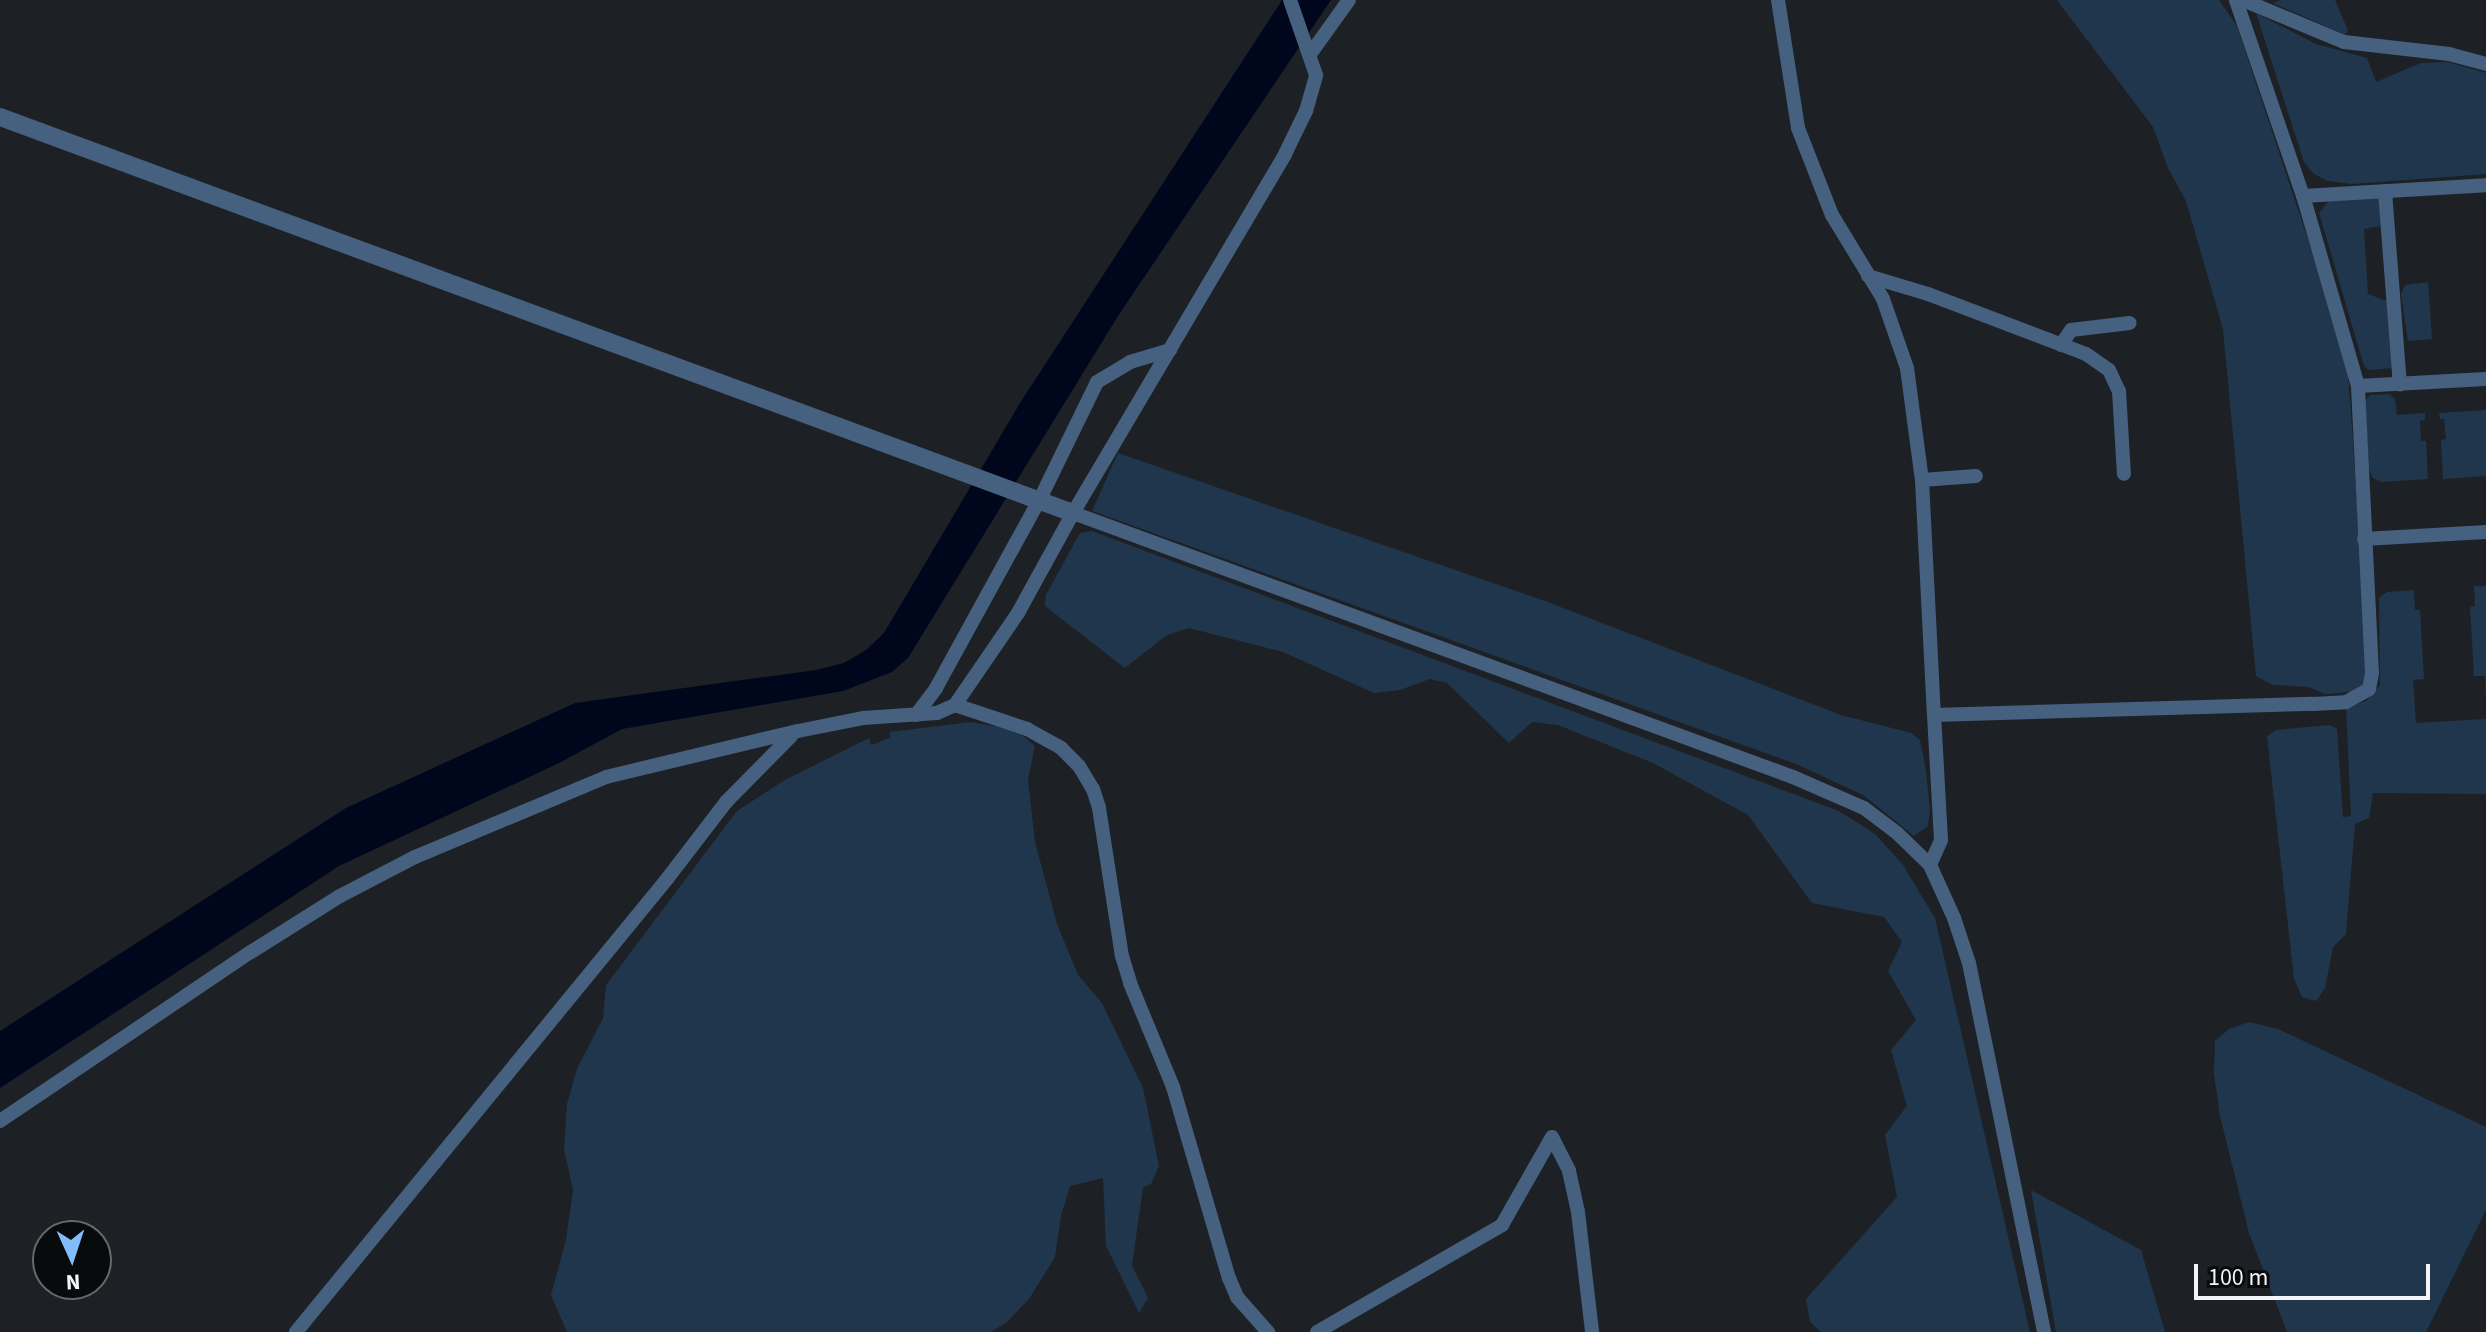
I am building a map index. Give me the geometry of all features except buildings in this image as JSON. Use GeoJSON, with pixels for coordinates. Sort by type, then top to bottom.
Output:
{"type":"FeatureCollection","features":[{"type":"Feature","properties":{"kind":"street"},"geometry":{"type":"LineString","coordinates":[[0,1121],[302,920],[415,857],[606,777],[798,731],[863,718],[937,713],[955,705],[1018,613],[1306,111],[1316,75],[1309,46],[1290,0]]}},
{"type":"Feature","properties":{"kind":"street"},"geometry":{"type":"LineString","coordinates":[[1309,46],[1349,0]]}},
{"type":"Feature","properties":{"kind":"street"},"geometry":{"type":"LineString","coordinates":[[1778,0],[1798,128],[1832,215],[1896,328],[1907,368],[1922,480],[1941,840],[1930,865]]}},
{"type":"Feature","properties":{"kind":"street"},"geometry":{"type":"LineString","coordinates":[[1934,715],[2313,704],[2359,697],[2369,689],[2372,673],[2358,386],[2303,196],[2236,0]]}},
{"type":"Feature","properties":{"kind":"street"},"geometry":{"type":"LineString","coordinates":[[2243,0],[2344,42],[2449,54],[2486,64]]}},
{"type":"Feature","properties":{"kind":"street"},"geometry":{"type":"LineString","coordinates":[[0,117],[1793,777],[1864,808],[1897,833],[1930,865],[1954,918],[1969,963],[2044,1332]]}},
{"type":"Feature","properties":{"kind":"street"},"geometry":{"type":"LineString","coordinates":[[2303,196],[2486,185]]}},
{"type":"Feature","properties":{"kind":"street"},"geometry":{"type":"LineString","coordinates":[[2385,191],[2400,384]]}},
{"type":"Feature","properties":{"kind":"street"},"geometry":{"type":"LineString","coordinates":[[1868,276],[2086,354],[2116,377],[2124,474]]}},
{"type":"Feature","properties":{"kind":"street"},"geometry":{"type":"LineString","coordinates":[[2061,345],[2071,330],[2130,323]]}},
{"type":"Feature","properties":{"kind":"street"},"geometry":{"type":"LineString","coordinates":[[916,715],[936,688],[1040,499],[1097,382],[1130,362],[1170,350]]}},
{"type":"Feature","properties":{"kind":"street"},"geometry":{"type":"LineString","coordinates":[[2358,386],[2486,379]]}},
{"type":"Feature","properties":{"kind":"street"},"geometry":{"type":"LineString","coordinates":[[1922,480],[1976,476]]}},
{"type":"Feature","properties":{"kind":"street"},"geometry":{"type":"LineString","coordinates":[[2364,539],[2486,532]]}},
{"type":"Feature","properties":{"kind":"street"},"geometry":{"type":"LineString","coordinates":[[955,705],[1027,729],[1061,748],[1079,766],[1093,789],[1099,808],[1122,956],[1130,983],[1173,1087],[1229,1278],[1237,1297],[1268,1332]]}},
{"type":"Feature","properties":{"kind":"street"},"geometry":{"type":"LineString","coordinates":[[296,1332],[726,802],[798,731]]}},
{"type":"Feature","properties":{"kind":"street"},"geometry":{"type":"LineString","coordinates":[[1317,1332],[1502,1225],[1552,1137],[1569,1171],[1578,1212],[1592,1332]]}},
{"type":"Feature","properties":{"kind":"shaded area"},"geometry":{"type":"Polygon","coordinates":[[[1282,0],[1331,0],[1118,316],[908,658],[892,672],[843,691],[622,729],[559,763],[339,866],[0,1088],[0,1031],[346,808],[575,703],[816,670],[844,663],[866,650],[884,633],[1020,403],[1282,0]]]}},
{"type":"Feature","properties":{"kind":"shaded area"},"geometry":{"type":"Polygon","coordinates":[[[2057,0],[2219,0],[2237,26],[2347,357],[2369,671],[2363,685],[2351,692],[2325,694],[2309,687],[2273,685],[2256,676],[2223,329],[2186,201],[2168,168],[2153,127],[2057,0]]]}},
{"type":"Feature","properties":{"kind":"shaded area"},"geometry":{"type":"Polygon","coordinates":[[[2281,0],[2335,0],[2348,30],[2345,35],[2273,3],[2281,0]]]}},
{"type":"Feature","properties":{"kind":"shaded area"},"geometry":{"type":"Polygon","coordinates":[[[2256,13],[2316,44],[2367,58],[2376,82],[2421,63],[2448,62],[2486,73],[2486,174],[2352,184],[2328,181],[2314,174],[2304,162],[2256,13]]]}},
{"type":"Feature","properties":{"kind":"shaded area"},"geometry":{"type":"Polygon","coordinates":[[[2379,197],[2381,226],[2364,229],[2368,294],[2387,301],[2392,368],[2369,370],[2364,366],[2319,213],[2329,200],[2379,197]]]}},
{"type":"Feature","properties":{"kind":"shaded area"},"geometry":{"type":"Polygon","coordinates":[[[2428,282],[2432,339],[2408,341],[2401,294],[2405,285],[2428,282]]]}},
{"type":"Feature","properties":{"kind":"shaded area"},"geometry":{"type":"Polygon","coordinates":[[[2390,394],[2395,400],[2397,415],[2425,413],[2425,420],[2420,421],[2421,441],[2426,441],[2428,479],[2382,482],[2373,478],[2369,470],[2365,401],[2370,395],[2390,394]]]}},
{"type":"Feature","properties":{"kind":"shaded area"},"geometry":{"type":"Polygon","coordinates":[[[2486,410],[2486,476],[2443,479],[2441,440],[2446,439],[2444,419],[2440,419],[2439,413],[2486,410]]]}},
{"type":"Feature","properties":{"kind":"shaded area"},"geometry":{"type":"Polygon","coordinates":[[[1118,453],[1545,601],[1841,715],[1911,733],[1920,740],[1926,771],[1930,809],[1928,826],[1914,836],[1863,795],[1796,764],[1092,511],[1118,453]]]}},
{"type":"Feature","properties":{"kind":"shaded area"},"geometry":{"type":"Polygon","coordinates":[[[1092,531],[1839,811],[1875,834],[1903,865],[1935,918],[2030,1332],[1821,1332],[1810,1322],[1806,1299],[1897,1197],[1885,1135],[1907,1106],[1891,1050],[1916,1020],[1888,971],[1902,942],[1884,917],[1812,903],[1748,815],[1653,763],[1558,725],[1532,722],[1509,743],[1447,683],[1430,679],[1400,690],[1374,693],[1283,652],[1189,628],[1167,635],[1125,668],[1045,606],[1046,595],[1080,533],[1092,531]]]}},
{"type":"Feature","properties":{"kind":"shaded area"},"geometry":{"type":"Polygon","coordinates":[[[2474,586],[2486,586],[2486,698],[2485,676],[2474,676],[2470,607],[2475,606],[2474,586]]]}},
{"type":"Feature","properties":{"kind":"shaded area"},"geometry":{"type":"Polygon","coordinates":[[[2414,590],[2415,610],[2420,610],[2424,679],[2413,680],[2416,723],[2486,719],[2486,794],[2373,793],[2369,818],[2355,824],[2346,934],[2333,947],[2325,988],[2316,1001],[2302,997],[2294,979],[2267,736],[2276,730],[2330,725],[2337,729],[2343,817],[2351,816],[2346,707],[2366,701],[2380,685],[2379,598],[2387,592],[2414,590]]]}},
{"type":"Feature","properties":{"kind":"shaded area"},"geometry":{"type":"Polygon","coordinates":[[[971,722],[1016,730],[1035,746],[1028,780],[1035,842],[1057,924],[1078,975],[1102,1003],[1143,1088],[1159,1166],[1151,1184],[1143,1187],[1132,1266],[1148,1298],[1139,1313],[1106,1246],[1103,1178],[1070,1186],[1061,1216],[1055,1257],[1029,1299],[1007,1322],[991,1332],[567,1332],[551,1295],[566,1240],[573,1190],[564,1149],[567,1104],[577,1069],[603,1018],[606,985],[737,811],[785,780],[869,738],[871,745],[890,738],[890,732],[971,722]]]}},
{"type":"Feature","properties":{"kind":"shaded area"},"geometry":{"type":"Polygon","coordinates":[[[2249,1022],[2278,1029],[2486,1127],[2486,1210],[2426,1332],[2287,1332],[2249,1233],[2220,1116],[2214,1074],[2215,1041],[2229,1029],[2249,1022]]]}},
{"type":"Feature","properties":{"kind":"shaded area"},"geometry":{"type":"Polygon","coordinates":[[[2031,1190],[2141,1250],[2165,1332],[2056,1332],[2031,1190]]]}}]}
